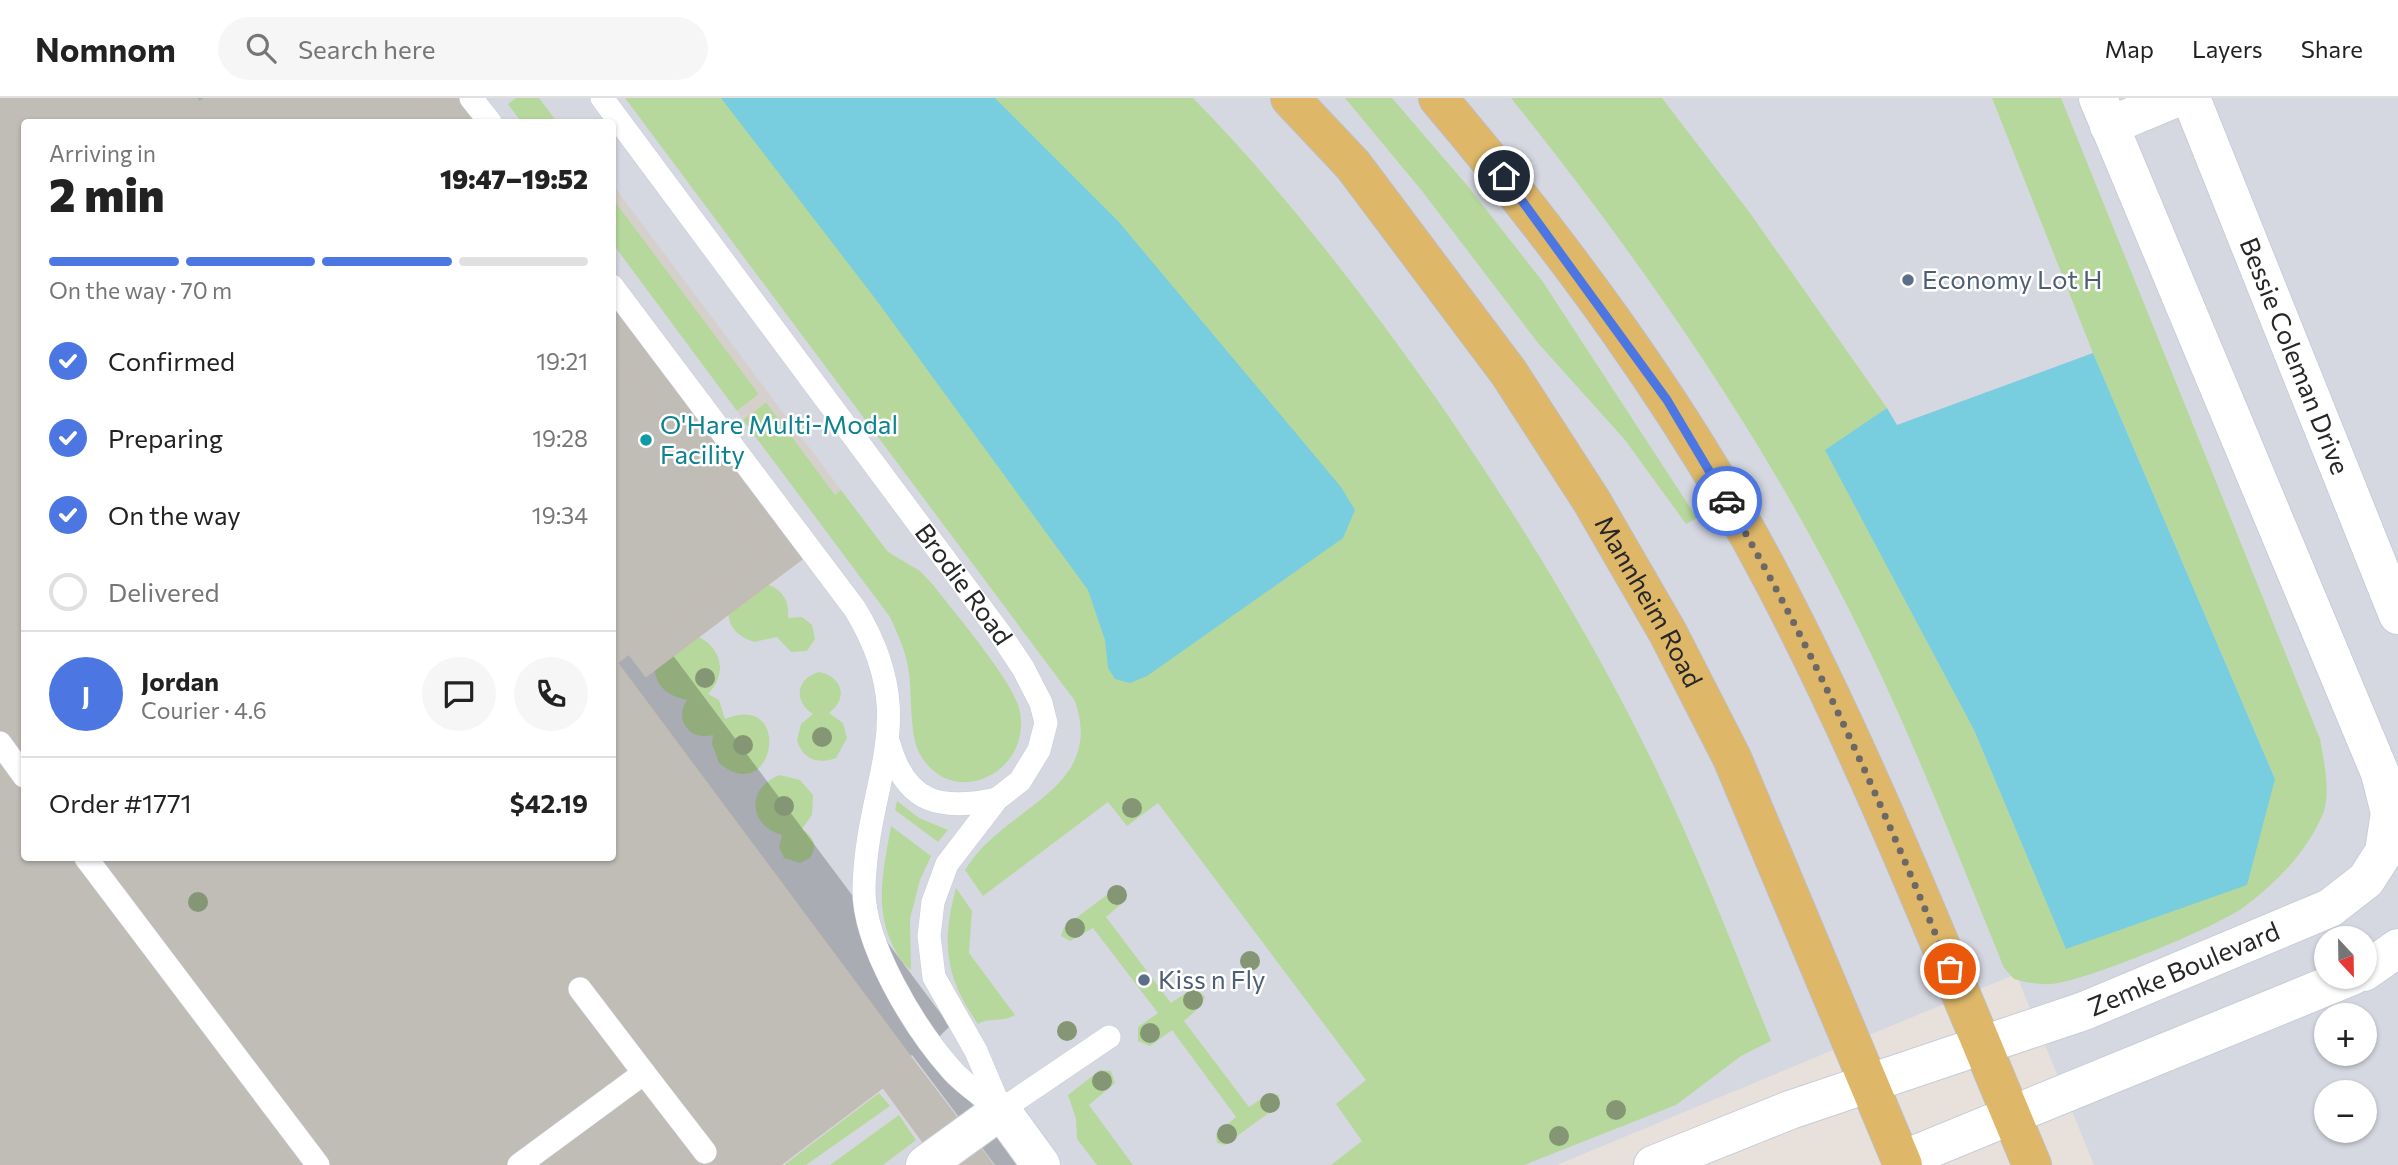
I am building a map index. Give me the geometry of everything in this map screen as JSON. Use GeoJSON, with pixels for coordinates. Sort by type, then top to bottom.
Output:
{"type":"FeatureCollection","features":[{"type":"Feature","properties":{"kind":"main road","name":"Mannheim Road"},"geometry":{"type":"LineString","coordinates":[[1290,98],[1353,165],[1509,373],[1591,500],[1668,633],[1732,758],[1870,1083],[1899,1163]]}},
{"type":"Feature","properties":{"kind":"main road"},"geometry":{"type":"LineString","coordinates":[[1438,98],[1521,196],[1667,400],[1774,581],[1849,733],[2032,1165]]}},
{"type":"Feature","properties":{"kind":"street"},"geometry":{"type":"LineString","coordinates":[[2103,112],[2176,98]]}},
{"type":"Feature","properties":{"kind":"street","name":"Bessie Coleman Drive"},"geometry":{"type":"LineString","coordinates":[[2191,98],[2398,615]]}},
{"type":"Feature","properties":{"kind":"street","name":"Zemke Boulevard"},"geometry":{"type":"LineString","coordinates":[[1653,1165],[1790,1110],[2084,1011],[2330,908],[2366,880],[2384,852],[2390,813],[2380,773],[2103,112]]}},
{"type":"Feature","properties":{"kind":"street"},"geometry":{"type":"LineString","coordinates":[[1899,1163],[2319,989]]}},
{"type":"Feature","properties":{"kind":"street"},"geometry":{"type":"LineString","coordinates":[[926,1165],[1001,1110]]}},
{"type":"Feature","properties":{"kind":"street","name":"Brodie Road"},"geometry":{"type":"LineString","coordinates":[[1001,1110],[1041,1165]]}},
{"type":"Feature","properties":{"kind":"lane"},"geometry":{"type":"LineString","coordinates":[[471,98],[488,119]]}},
{"type":"Feature","properties":{"kind":"lane","name":"Brodie Road"},"geometry":{"type":"LineString","coordinates":[[602,98],[1023,668],[1041,703],[1046,723],[1039,750],[1020,781],[997,799],[947,864],[933,902],[929,936],[934,977],[976,1051],[1001,1110]]}},
{"type":"Feature","properties":{"kind":"lane","name":"Brodie Road"},"geometry":{"type":"LineString","coordinates":[[616,291],[855,609],[881,658],[890,704],[888,741],[864,889],[868,923],[888,978],[950,1069],[1001,1110]]}},
{"type":"Feature","properties":{"kind":"lane"},"geometry":{"type":"LineString","coordinates":[[888,741],[897,771],[913,790],[939,802],[969,805],[997,799]]}},
{"type":"Feature","properties":{"kind":"lane"},"geometry":{"type":"LineString","coordinates":[[0,743],[21,772]]}},
{"type":"Feature","properties":{"kind":"lane"},"geometry":{"type":"LineString","coordinates":[[88,861],[317,1165]]}},
{"type":"Feature","properties":{"kind":"lane"},"geometry":{"type":"LineString","coordinates":[[580,989],[705,1152]]}},
{"type":"Feature","properties":{"kind":"lane"},"geometry":{"type":"LineString","coordinates":[[1001,1110],[1109,1037]]}},
{"type":"Feature","properties":{"kind":"lane"},"geometry":{"type":"LineString","coordinates":[[519,1165],[644,1073]]}},
{"type":"Feature","properties":{"kind":"shaded area"},"geometry":{"type":"Polygon","coordinates":[[[0,98],[2398,98],[2398,1165],[2094,1165],[2016,974],[1557,1165],[0,1165],[0,98]]]}},
{"type":"Feature","properties":{"kind":"shaded area"},"geometry":{"type":"Polygon","coordinates":[[[616,189],[841,490],[835,495],[766,402],[743,420],[737,411],[759,394],[616,203],[616,189]]]}},
{"type":"Feature","properties":{"kind":"green space"},"geometry":{"type":"Polygon","coordinates":[[[516,98],[539,98],[555,119],[519,119],[508,104],[516,98]]]}},
{"type":"Feature","properties":{"kind":"green space"},"geometry":{"type":"Polygon","coordinates":[[[625,98],[1193,98],[1259,169],[1350,281],[1436,398],[1526,535],[1582,628],[1658,773],[1703,873],[1771,1041],[1741,1056],[1676,1105],[1524,1165],[1331,1165],[1362,1141],[1336,1104],[1366,1080],[1158,803],[1127,826],[1108,802],[983,896],[965,870],[982,848],[1064,777],[1076,756],[1081,731],[1075,701],[625,98]]]}},
{"type":"Feature","properties":{"kind":"green space"},"geometry":{"type":"Polygon","coordinates":[[[1345,98],[1392,98],[1466,184],[1543,282],[1697,518],[1686,524],[1625,440],[1538,343],[1422,191],[1345,98]]]}},
{"type":"Feature","properties":{"kind":"green space"},"geometry":{"type":"Polygon","coordinates":[[[1511,98],[1662,98],[1750,213],[1887,408],[1826,451],[1974,730],[2066,948],[2275,779],[2093,353],[1992,98],[2061,98],[2320,739],[2327,787],[2323,814],[2299,854],[2268,887],[2229,916],[2180,940],[2119,964],[2051,984],[2014,979],[2004,968],[1926,777],[1884,683],[1804,525],[1728,398],[1687,336],[1602,216],[1511,98]]]}},
{"type":"Feature","properties":{"kind":"green space"},"geometry":{"type":"Polygon","coordinates":[[[616,202],[759,394],[737,411],[616,248],[616,202]]]}},
{"type":"Feature","properties":{"kind":"green space"},"geometry":{"type":"Polygon","coordinates":[[[766,402],[835,494],[841,490],[888,552],[920,571],[934,586],[1006,681],[1019,708],[1021,730],[1015,750],[1004,765],[989,776],[971,782],[953,781],[936,773],[921,756],[914,737],[907,660],[890,617],[743,420],[766,402]]]}},
{"type":"Feature","properties":{"kind":"green space"},"geometry":{"type":"Polygon","coordinates":[[[763,583],[783,595],[788,618],[802,617],[812,625],[815,639],[807,651],[791,652],[777,637],[754,642],[742,636],[731,625],[728,608],[763,583]]]}},
{"type":"Feature","properties":{"kind":"green space"},"geometry":{"type":"Polygon","coordinates":[[[694,635],[711,645],[719,660],[718,677],[708,694],[719,700],[725,719],[747,714],[761,720],[768,733],[769,748],[764,762],[753,772],[738,773],[719,763],[712,744],[713,735],[698,735],[686,728],[682,715],[687,700],[664,690],[657,680],[654,667],[694,635]]]}},
{"type":"Feature","properties":{"kind":"green space"},"geometry":{"type":"Polygon","coordinates":[[[819,672],[827,674],[838,683],[841,694],[839,701],[829,713],[843,723],[847,738],[836,758],[823,761],[807,756],[797,740],[801,724],[813,714],[802,703],[800,691],[806,679],[819,672]]]}},
{"type":"Feature","properties":{"kind":"green space"},"geometry":{"type":"Polygon","coordinates":[[[780,775],[800,780],[813,795],[812,815],[802,829],[812,838],[814,849],[810,858],[800,863],[784,858],[779,847],[782,835],[763,824],[757,815],[757,797],[761,788],[780,775]]]}},
{"type":"Feature","properties":{"kind":"green space"},"geometry":{"type":"Polygon","coordinates":[[[897,801],[919,818],[948,830],[938,842],[895,810],[897,801]]]}},
{"type":"Feature","properties":{"kind":"green space"},"geometry":{"type":"Polygon","coordinates":[[[891,826],[931,856],[920,880],[910,919],[911,970],[894,947],[883,915],[882,886],[891,826]]]}},
{"type":"Feature","properties":{"kind":"green space"},"geometry":{"type":"Polygon","coordinates":[[[956,888],[972,911],[969,953],[1015,1015],[978,1024],[959,991],[949,959],[948,943],[948,926],[956,888]]]}},
{"type":"Feature","properties":{"kind":"green space"},"geometry":{"type":"Polygon","coordinates":[[[1116,888],[1125,889],[1126,900],[1106,917],[1171,1003],[1195,987],[1205,997],[1201,1006],[1184,1021],[1249,1107],[1270,1093],[1279,1095],[1278,1106],[1225,1145],[1217,1143],[1216,1134],[1236,1117],[1172,1030],[1150,1046],[1138,1041],[1138,1027],[1158,1013],[1093,928],[1070,941],[1061,936],[1064,927],[1116,888]]]}},
{"type":"Feature","properties":{"kind":"green space"},"geometry":{"type":"Polygon","coordinates":[[[1100,1070],[1111,1071],[1115,1083],[1089,1105],[1133,1165],[1097,1165],[1077,1139],[1076,1119],[1068,1095],[1100,1070]]]}},
{"type":"Feature","properties":{"kind":"green space"},"geometry":{"type":"Polygon","coordinates":[[[879,1093],[890,1106],[806,1165],[784,1165],[879,1093]]]}},
{"type":"Feature","properties":{"kind":"green space"},"geometry":{"type":"Polygon","coordinates":[[[899,1115],[916,1140],[883,1165],[830,1165],[899,1115]]]}},
{"type":"Feature","properties":{"kind":"water"},"geometry":{"type":"Polygon","coordinates":[[[721,98],[995,98],[1118,221],[1341,487],[1355,510],[1343,538],[1147,676],[1130,683],[1115,679],[1108,668],[1105,640],[1088,590],[877,301],[721,98]]]}},
{"type":"Feature","properties":{"kind":"water"},"geometry":{"type":"Polygon","coordinates":[[[2093,353],[2275,779],[2247,885],[2066,949],[1974,730],[1825,450],[1887,408],[1897,425],[2093,353]]]}},
{"type":"Feature","properties":{"kind":"building"},"geometry":{"type":"Polygon","coordinates":[[[0,98],[196,98],[212,119],[21,119],[21,861],[616,861],[616,661],[915,1063],[780,1165],[0,1165],[0,98]]]}},
{"type":"Feature","properties":{"kind":"building"},"geometry":{"type":"Polygon","coordinates":[[[205,98],[218,98],[204,109],[199,103],[205,98]]]}},
{"type":"Feature","properties":{"kind":"building"},"geometry":{"type":"Polygon","coordinates":[[[218,98],[421,98],[437,119],[212,119],[204,109],[218,98]]]}},
{"type":"Feature","properties":{"kind":"building"},"geometry":{"type":"Polygon","coordinates":[[[421,98],[465,98],[481,119],[437,119],[421,98]]]}},
{"type":"Feature","properties":{"kind":"building"},"geometry":{"type":"Polygon","coordinates":[[[616,300],[807,555],[646,676],[629,654],[764,552],[616,357],[616,300]]]}},
{"type":"Feature","properties":{"kind":"building","name":"O'Hare Multi-Modal Facility"},"geometry":{"type":"Polygon","coordinates":[[[616,357],[764,552],[618,662],[616,660],[616,357]]]}},
{"type":"Feature","properties":{"kind":"building"},"geometry":{"type":"Polygon","coordinates":[[[915,1063],[993,1165],[940,1165],[883,1087],[915,1063]]]}},
{"type":"Feature","properties":{"kind":"way so far"},"geometry":{"type":"LineString","coordinates":[[1727,501],[1774,581],[1849,733],[1950,969]]}},
{"type":"Feature","properties":{"kind":"place","name":"Economy Lot H"},"geometry":{"type":"Point","coordinates":[1908,280]}},
{"type":"Feature","properties":{"kind":"place","name":"O'Hare Multi-Modal Facility"},"geometry":{"type":"Point","coordinates":[646,440]}},
{"type":"Feature","properties":{"kind":"place","name":"Kiss n Fly"},"geometry":{"type":"Point","coordinates":[1144,980]}},
{"type":"Feature","properties":{"kind":"route"},"geometry":{"type":"LineString","coordinates":[[1504,176],[1667,400],[1727,501]]}}]}
